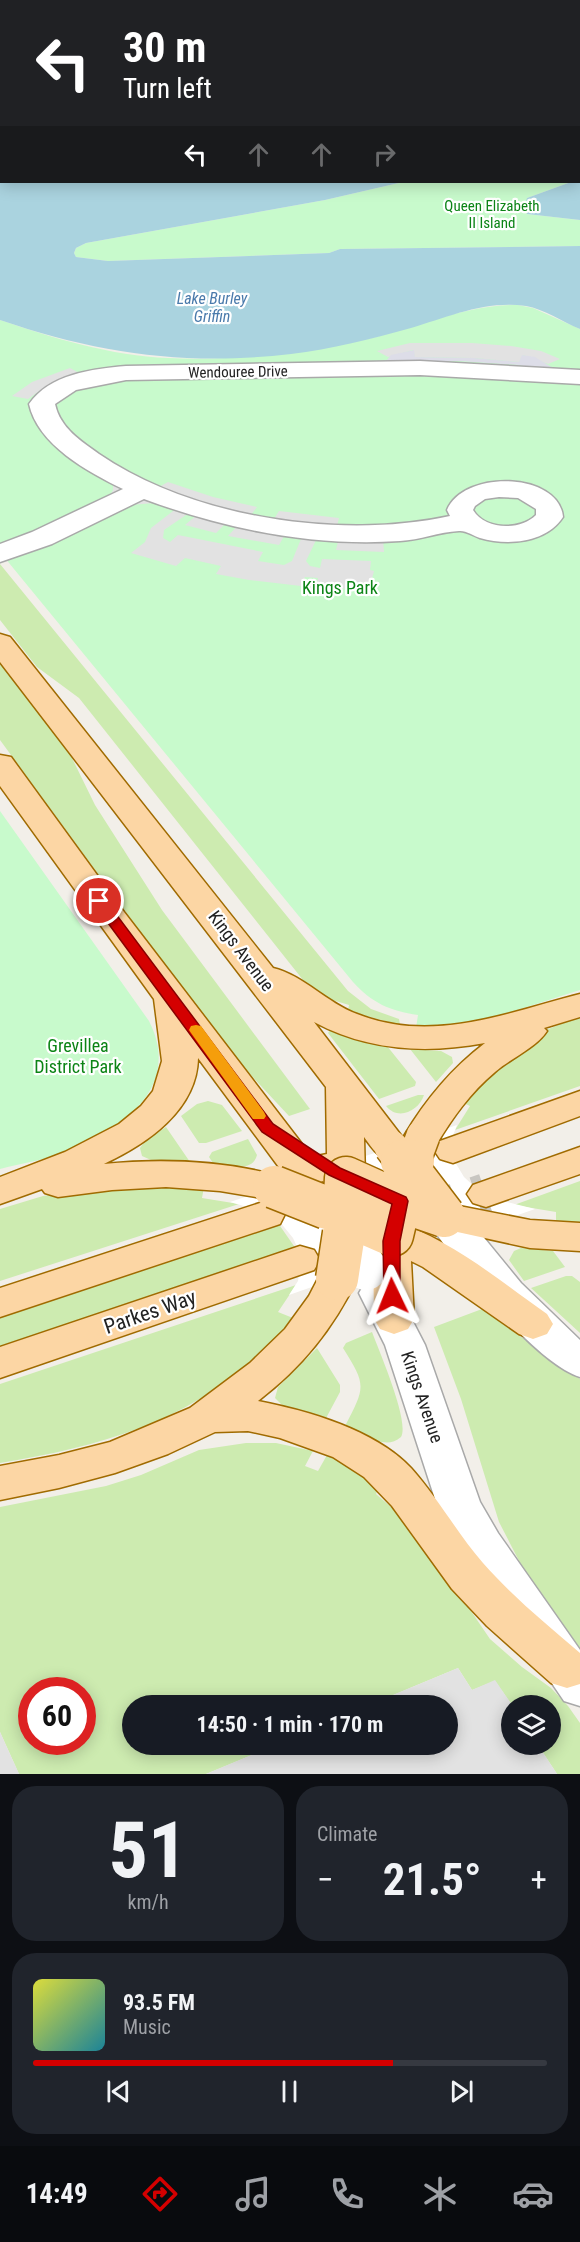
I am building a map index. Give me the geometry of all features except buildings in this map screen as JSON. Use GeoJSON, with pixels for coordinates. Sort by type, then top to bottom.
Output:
{"type":"FeatureCollection","features":[{"type":"Feature","properties":{"kind":"main road","name":"Kings Avenue"},"geometry":{"type":"LineString","coordinates":[[0,644],[250,962],[344,1086],[398,1210]]}},
{"type":"Feature","properties":{"kind":"main road"},"geometry":{"type":"LineString","coordinates":[[0,764],[112,919],[168,991],[268,1128],[320,1193]]}},
{"type":"Feature","properties":{"kind":"main road"},"geometry":{"type":"LineString","coordinates":[[250,962],[304,1000],[333,1017],[369,1031],[405,1038],[435,1040],[467,1037],[580,1006]]}},
{"type":"Feature","properties":{"kind":"main road"},"geometry":{"type":"LineString","coordinates":[[0,1193],[112,1146],[140,1127],[163,1104],[177,1078],[180,1056],[168,991]]}},
{"type":"Feature","properties":{"kind":"main road"},"geometry":{"type":"LineString","coordinates":[[0,1483],[75,1469],[155,1442],[197,1422],[236,1397],[282,1359],[398,1210],[444,1102],[486,1059],[532,1030],[580,1006]]}},
{"type":"Feature","properties":{"kind":"main road"},"geometry":{"type":"LineString","coordinates":[[320,1193],[344,1086]]}},
{"type":"Feature","properties":{"kind":"main road"},"geometry":{"type":"LineString","coordinates":[[398,1210],[580,1103]]}},
{"type":"Feature","properties":{"kind":"main road"},"geometry":{"type":"LineString","coordinates":[[469,1218],[580,1160]]}},
{"type":"Feature","properties":{"kind":"main road"},"geometry":{"type":"LineString","coordinates":[[0,1193],[124,1174],[211,1176],[320,1193],[398,1210],[469,1218],[552,1237],[580,1237]]}},
{"type":"Feature","properties":{"kind":"main road"},"geometry":{"type":"LineString","coordinates":[[0,1303],[320,1193],[398,1210],[533,1324]]}},
{"type":"Feature","properties":{"kind":"main road","name":"Parkes Way"},"geometry":{"type":"LineString","coordinates":[[0,1363],[300,1260]]}},
{"type":"Feature","properties":{"kind":"main road"},"geometry":{"type":"LineString","coordinates":[[197,1422],[227,1415],[260,1416],[328,1437],[362,1452],[381,1466],[403,1488],[481,1592],[574,1678]]}},
{"type":"Feature","properties":{"kind":"street","name":"Wendouree Drive"},"geometry":{"type":"LineString","coordinates":[[466,521],[400,533],[312,530],[223,515],[144,489],[109,472],[67,442],[43,411],[42,406],[45,398],[59,389],[78,382],[126,372],[413,368],[580,376]]}},
{"type":"Feature","properties":{"kind":"street"},"geometry":{"type":"LineString","coordinates":[[0,554],[42,538],[144,489]]}},
{"type":"Feature","properties":{"kind":"street"},"geometry":{"type":"LineString","coordinates":[[0,533],[64,526]]}},
{"type":"Feature","properties":{"kind":"street","name":"Kings Avenue"},"geometry":{"type":"LineString","coordinates":[[398,1210],[394,1319],[422,1392],[459,1505],[482,1545],[574,1678]]}},
{"type":"Feature","properties":{"kind":"street"},"geometry":{"type":"LineString","coordinates":[[469,1218],[494,1281],[533,1324],[580,1362]]}},
{"type":"Feature","properties":{"kind":"green space","name":"Queen Elizabeth II Island"},"geometry":{"type":"Polygon","coordinates":[[[399,183],[568,183],[527,198],[527,214],[580,220],[580,246],[340,249],[329,253],[108,261],[76,257],[74,253],[76,248],[86,243],[325,200],[399,183]]]}},
{"type":"Feature","properties":{"kind":"green space","name":"Kings Park"},"geometry":{"type":"Polygon","coordinates":[[[518,305],[533,308],[580,329],[580,990],[470,1025],[416,1028],[418,1015],[382,1005],[353,982],[0,552],[0,320],[104,350],[147,357],[193,359],[269,355],[343,344],[461,312],[518,305]]]}},
{"type":"Feature","properties":{"kind":"green space"},"geometry":{"type":"Polygon","coordinates":[[[0,564],[348,991],[371,1009],[399,1019],[400,1025],[348,1011],[349,1005],[326,998],[303,980],[79,698],[37,667],[0,620],[0,564]]]}},
{"type":"Feature","properties":{"kind":"green space"},"geometry":{"type":"Polygon","coordinates":[[[0,661],[70,754],[95,805],[162,910],[310,1109],[289,1116],[249,1073],[208,1024],[0,740],[0,661]]]}},
{"type":"Feature","properties":{"kind":"green space","name":"Grevillea District Park"},"geometry":{"type":"Polygon","coordinates":[[[0,811],[149,1021],[157,1044],[158,1065],[153,1084],[143,1101],[111,1129],[63,1153],[0,1169],[0,811]]]}},
{"type":"Feature","properties":{"kind":"green space"},"geometry":{"type":"Polygon","coordinates":[[[580,1016],[580,1086],[455,1130],[470,1106],[457,1100],[539,1033],[580,1016]]]}},
{"type":"Feature","properties":{"kind":"green space"},"geometry":{"type":"Polygon","coordinates":[[[330,1030],[387,1046],[416,1082],[415,1086],[379,1099],[328,1033],[330,1030]]]}},
{"type":"Feature","properties":{"kind":"green space"},"geometry":{"type":"Polygon","coordinates":[[[410,1049],[441,1051],[452,1057],[453,1063],[436,1082],[410,1049]]]}},
{"type":"Feature","properties":{"kind":"green space"},"geometry":{"type":"Polygon","coordinates":[[[424,1095],[418,1106],[408,1112],[396,1113],[386,1106],[424,1095]]]}},
{"type":"Feature","properties":{"kind":"green space"},"geometry":{"type":"Polygon","coordinates":[[[208,1101],[222,1105],[242,1131],[206,1143],[199,1143],[181,1116],[197,1104],[208,1101]]]}},
{"type":"Feature","properties":{"kind":"green space"},"geometry":{"type":"Polygon","coordinates":[[[166,1127],[190,1162],[151,1160],[142,1156],[140,1148],[145,1141],[166,1127]]]}},
{"type":"Feature","properties":{"kind":"green space"},"geometry":{"type":"Polygon","coordinates":[[[248,1139],[257,1155],[250,1164],[238,1166],[213,1163],[209,1157],[212,1152],[248,1139]]]}},
{"type":"Feature","properties":{"kind":"green space"},"geometry":{"type":"Polygon","coordinates":[[[580,1181],[580,1224],[556,1223],[556,1212],[514,1205],[580,1181]]]}},
{"type":"Feature","properties":{"kind":"green space"},"geometry":{"type":"Polygon","coordinates":[[[121,1186],[204,1187],[202,1198],[239,1204],[0,1281],[0,1209],[43,1196],[121,1186]]]}},
{"type":"Feature","properties":{"kind":"green space"},"geometry":{"type":"Polygon","coordinates":[[[278,1223],[296,1249],[0,1348],[0,1315],[278,1223]]]}},
{"type":"Feature","properties":{"kind":"green space"},"geometry":{"type":"Polygon","coordinates":[[[521,1248],[553,1251],[565,1267],[524,1281],[509,1260],[514,1251],[521,1248]]]}},
{"type":"Feature","properties":{"kind":"green space"},"geometry":{"type":"Polygon","coordinates":[[[572,1276],[580,1282],[580,1333],[531,1288],[572,1276]]]}},
{"type":"Feature","properties":{"kind":"green space"},"geometry":{"type":"Polygon","coordinates":[[[296,1285],[278,1312],[293,1318],[262,1351],[230,1378],[197,1401],[124,1434],[43,1455],[0,1463],[0,1384],[296,1285]]]}},
{"type":"Feature","properties":{"kind":"green space"},"geometry":{"type":"Polygon","coordinates":[[[482,1309],[580,1379],[580,1656],[533,1588],[499,1522],[461,1399],[434,1327],[482,1309]]]}},
{"type":"Feature","properties":{"kind":"green space"},"geometry":{"type":"Polygon","coordinates":[[[372,1332],[398,1402],[403,1429],[401,1437],[394,1441],[381,1442],[345,1426],[356,1403],[360,1387],[356,1371],[343,1348],[346,1343],[372,1332]]]}},
{"type":"Feature","properties":{"kind":"green space"},"geometry":{"type":"Polygon","coordinates":[[[317,1348],[340,1385],[340,1392],[325,1420],[283,1406],[275,1398],[278,1387],[317,1348]]]}},
{"type":"Feature","properties":{"kind":"green space"},"geometry":{"type":"Polygon","coordinates":[[[246,1443],[276,1443],[313,1451],[305,1466],[318,1471],[327,1455],[341,1461],[379,1486],[376,1494],[413,1526],[490,1639],[558,1695],[505,1695],[495,1681],[472,1690],[458,1668],[393,1695],[122,1695],[122,1755],[252,1755],[206,1774],[19,1774],[0,1732],[0,1507],[106,1486],[141,1475],[199,1450],[246,1443]]]}},
{"type":"Feature","properties":{"kind":"green space"},"geometry":{"type":"Polygon","coordinates":[[[561,1699],[580,1723],[580,1774],[557,1774],[545,1755],[561,1755],[561,1699]]]}},
{"type":"Feature","properties":{"kind":"shaded area"},"geometry":{"type":"Polygon","coordinates":[[[410,343],[472,343],[511,346],[541,351],[560,359],[548,364],[523,355],[519,362],[474,358],[415,357],[413,350],[388,357],[377,351],[410,343]]]}},
{"type":"Feature","properties":{"kind":"shaded area"},"geometry":{"type":"Polygon","coordinates":[[[414,350],[415,357],[474,358],[519,362],[522,355],[535,357],[553,368],[535,369],[519,365],[459,361],[419,361],[402,364],[386,361],[391,355],[414,350]]]}},
{"type":"Feature","properties":{"kind":"shaded area"},"geometry":{"type":"Polygon","coordinates":[[[70,368],[81,374],[45,387],[28,399],[12,396],[32,382],[70,368]]]}},
{"type":"Feature","properties":{"kind":"shaded area"},"geometry":{"type":"Polygon","coordinates":[[[168,482],[213,497],[257,507],[251,515],[274,519],[279,511],[339,518],[337,526],[383,538],[384,552],[336,550],[339,537],[317,538],[306,561],[310,566],[320,568],[322,559],[371,561],[370,570],[374,571],[369,590],[316,587],[318,578],[305,577],[301,586],[249,580],[216,574],[221,566],[185,558],[176,566],[131,553],[145,542],[151,528],[177,508],[155,503],[130,505],[109,497],[113,484],[157,488],[168,482]],[[189,513],[164,530],[163,538],[170,542],[178,535],[263,552],[258,561],[284,565],[292,561],[301,539],[287,531],[279,545],[228,536],[239,524],[228,521],[216,533],[185,525],[198,514],[189,513]]]}},
{"type":"Feature","properties":{"kind":"shaded area"},"geometry":{"type":"Polygon","coordinates":[[[458,1668],[472,1690],[495,1680],[505,1695],[501,1695],[501,1755],[545,1755],[557,1774],[206,1774],[252,1755],[458,1755],[458,1695],[393,1695],[458,1668]]]}},
{"type":"Feature","properties":{"kind":"shaded area"},"geometry":{"type":"Polygon","coordinates":[[[0,1732],[19,1774],[0,1774],[0,1732]]]}},
{"type":"Feature","properties":{"kind":"water","name":"Lake Burley Griffin"},"geometry":{"type":"Polygon","coordinates":[[[0,183],[399,183],[325,200],[86,243],[76,248],[74,253],[76,257],[108,261],[329,253],[340,249],[580,246],[580,329],[526,306],[496,305],[396,332],[321,349],[291,354],[215,359],[108,349],[37,332],[0,320],[0,183]]]}},
{"type":"Feature","properties":{"kind":"water"},"geometry":{"type":"Polygon","coordinates":[[[568,183],[580,183],[580,220],[527,214],[525,205],[527,198],[568,183]]]}},
{"type":"Feature","properties":{"kind":"pier"},"geometry":{"type":"Polygon","coordinates":[[[457,1125],[452,1138],[455,1162],[464,1177],[478,1190],[495,1199],[535,1209],[289,1295],[298,1281],[300,1270],[298,1249],[293,1238],[280,1222],[261,1211],[230,1202],[457,1125]]]}},
{"type":"Feature","properties":{"kind":"tunnel"},"geometry":{"type":"LineString","coordinates":[[417,1218],[486,1194]]}},
{"type":"Feature","properties":{"kind":"slow traffic"},"geometry":{"type":"LineString","coordinates":[[196,1030],[259,1116]]}},
{"type":"Feature","properties":{"kind":"route"},"geometry":{"type":"LineString","coordinates":[[99,901],[268,1128],[334,1172],[400,1201],[392,1241],[392,1296]]}}]}
